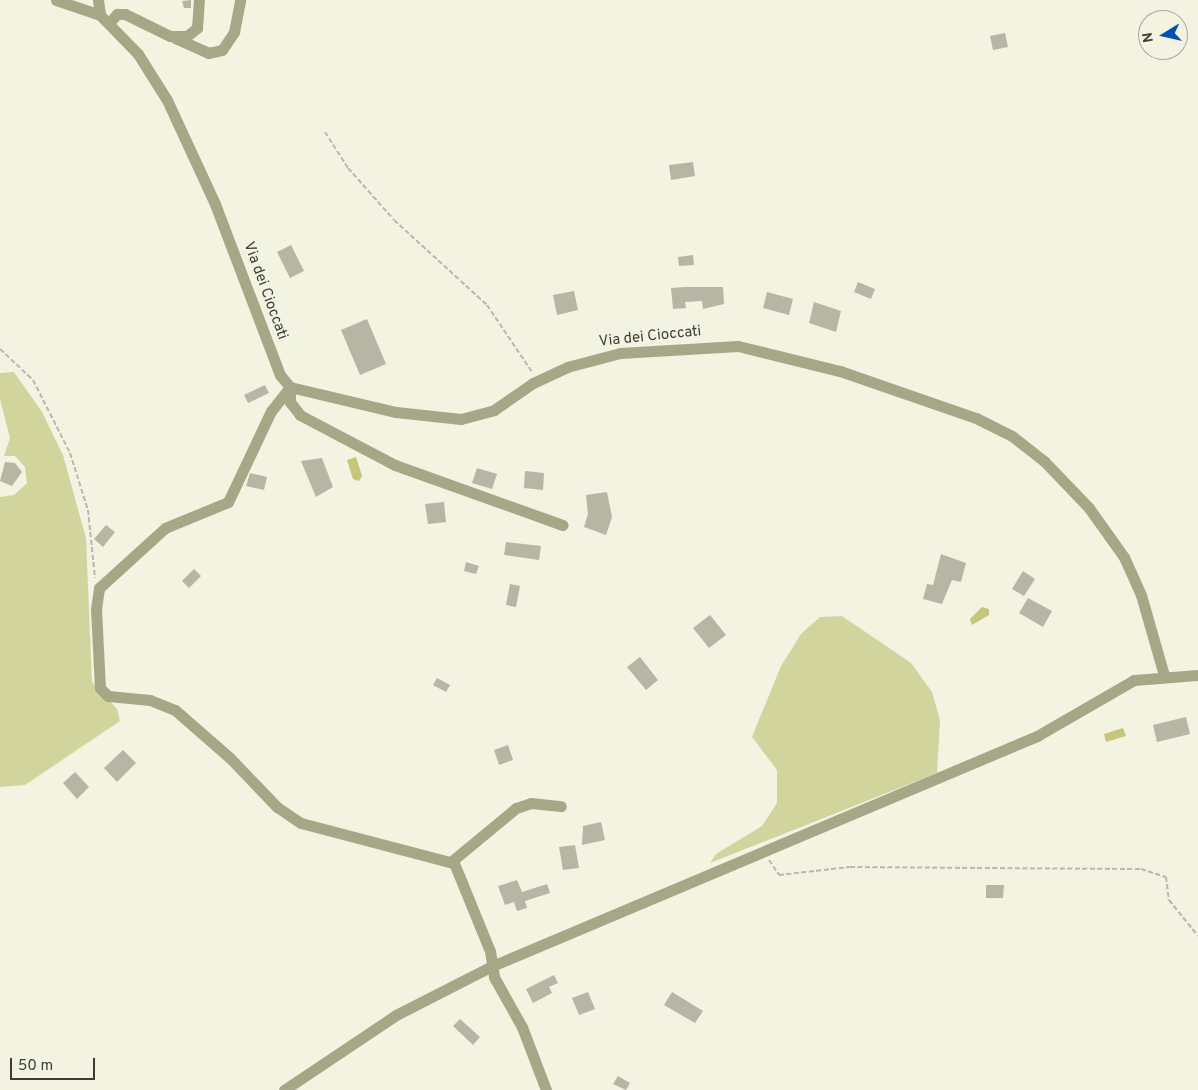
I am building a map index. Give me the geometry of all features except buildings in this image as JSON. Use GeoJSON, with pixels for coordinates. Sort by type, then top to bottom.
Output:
{"type":"FeatureCollection","features":[{"type":"Feature","properties":{"kind":"street","name":"Via dei Cioccati"},"geometry":{"type":"LineString","coordinates":[[56,0],[100,15],[110,22],[148,66],[167,100],[215,204],[280,375],[290,386],[396,412],[461,419],[494,410],[538,380],[611,354],[738,346],[823,365],[982,421],[1040,457],[1108,532],[1139,588],[1164,675]]}},
{"type":"Feature","properties":{"kind":"street"},"geometry":{"type":"LineString","coordinates":[[98,0],[100,15]]}},
{"type":"Feature","properties":{"kind":"street"},"geometry":{"type":"LineString","coordinates":[[174,37],[195,31],[199,0]]}},
{"type":"Feature","properties":{"kind":"street"},"geometry":{"type":"LineString","coordinates":[[110,22],[115,15],[125,14],[208,53],[222,50],[234,32],[240,0]]}},
{"type":"Feature","properties":{"kind":"street"},"geometry":{"type":"LineString","coordinates":[[290,386],[290,402],[300,415],[395,465],[563,525]]}},
{"type":"Feature","properties":{"kind":"street"},"geometry":{"type":"LineString","coordinates":[[290,386],[271,411],[228,502],[165,528],[96,595],[98,681],[105,694],[154,701],[175,710],[226,754],[277,807],[301,823],[452,861],[460,871],[492,966],[522,1027],[546,1090]]}},
{"type":"Feature","properties":{"kind":"street"},"geometry":{"type":"LineString","coordinates":[[284,1090],[396,1015],[492,966],[764,848],[1044,733],[1128,682],[1164,675],[1198,675]]}},
{"type":"Feature","properties":{"kind":"street"},"geometry":{"type":"LineString","coordinates":[[452,861],[516,808],[532,803],[561,806]]}},
{"type":"Feature","properties":{"kind":"path"},"geometry":{"type":"LineString","coordinates":[[325,132],[348,168],[394,220],[488,305],[538,380]]}},
{"type":"Feature","properties":{"kind":"path"},"geometry":{"type":"LineString","coordinates":[[0,349],[33,380],[70,453],[88,510],[96,595]]}},
{"type":"Feature","properties":{"kind":"path"},"geometry":{"type":"LineString","coordinates":[[764,848],[779,874],[850,867],[1141,869],[1166,877],[1169,900],[1198,936]]}},
{"type":"Feature","properties":{"kind":"shaded area"},"geometry":{"type":"Polygon","coordinates":[[[14,372],[42,412],[63,455],[86,538],[92,682],[117,709],[120,721],[25,785],[0,787],[0,497],[14,495],[27,483],[25,467],[15,456],[4,456],[10,438],[0,399],[0,373],[14,372]]]}},
{"type":"Feature","properties":{"kind":"shaded area"},"geometry":{"type":"Polygon","coordinates":[[[356,457],[362,476],[359,481],[353,479],[347,460],[356,457]]]}},
{"type":"Feature","properties":{"kind":"shaded area"},"geometry":{"type":"Polygon","coordinates":[[[982,607],[989,609],[989,615],[972,625],[970,619],[982,607]]]}},
{"type":"Feature","properties":{"kind":"shaded area"},"geometry":{"type":"Polygon","coordinates":[[[842,616],[911,663],[932,692],[940,720],[937,773],[710,863],[716,854],[762,826],[777,803],[777,770],[752,737],[781,666],[801,634],[820,617],[842,616]]]}},
{"type":"Feature","properties":{"kind":"shaded area"},"geometry":{"type":"Polygon","coordinates":[[[1123,728],[1126,736],[1106,742],[1104,734],[1123,728]]]}}]}
